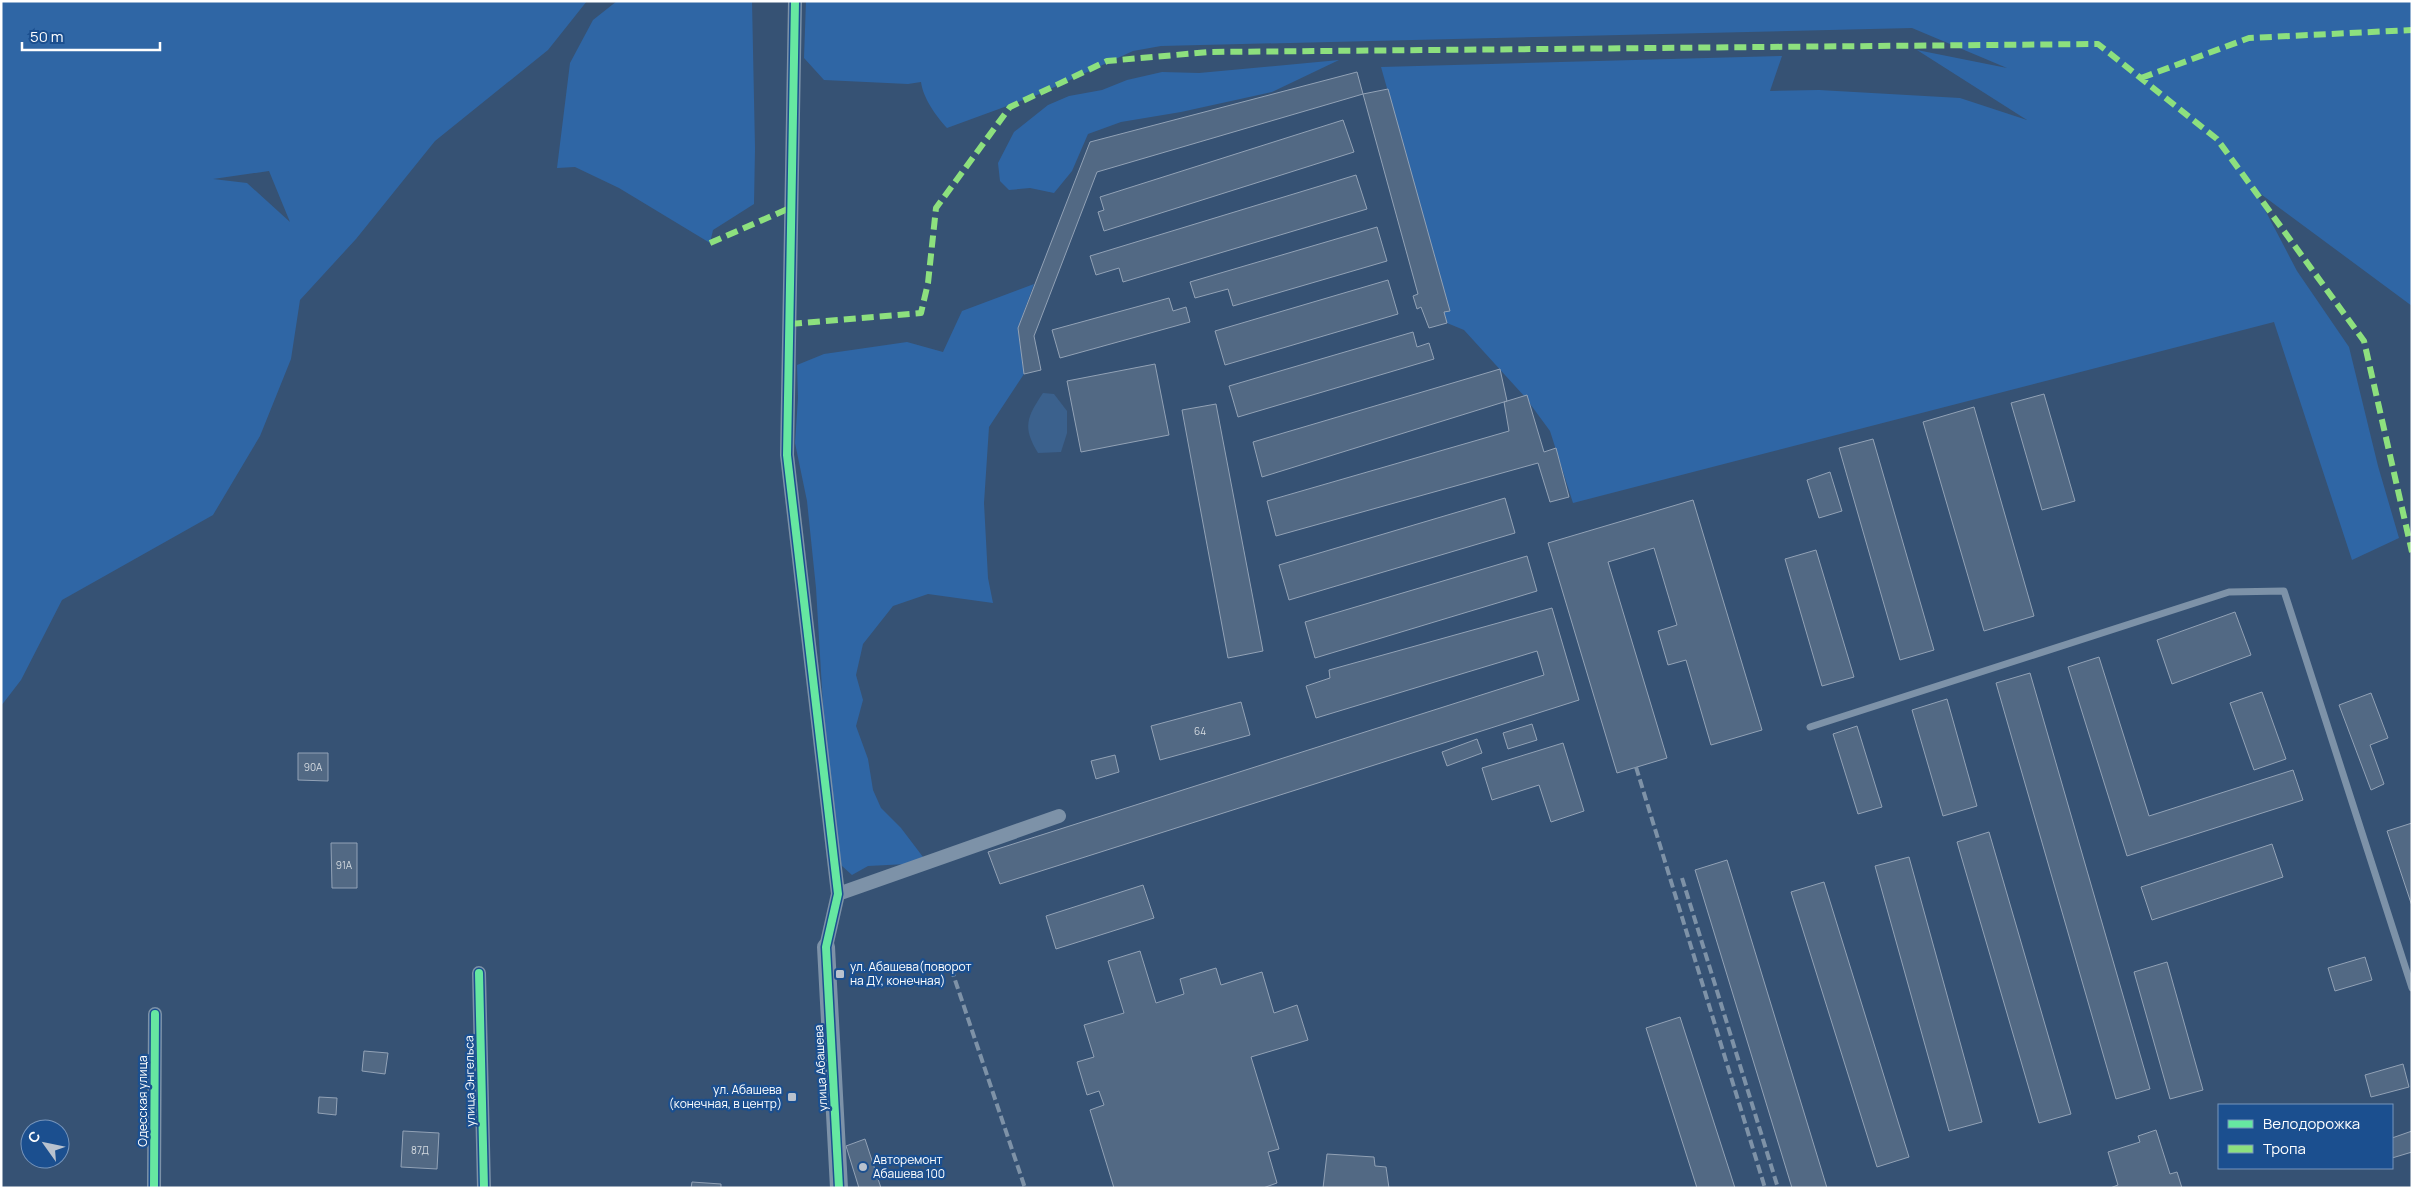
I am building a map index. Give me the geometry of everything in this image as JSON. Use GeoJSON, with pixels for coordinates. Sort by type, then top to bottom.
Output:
{"type":"FeatureCollection","features":[{"type":"Feature","properties":{"kind":"street"},"geometry":{"type":"LineString","coordinates":[[795,1],[787,455],[838,894],[826,947]]}},
{"type":"Feature","properties":{"kind":"street"},"geometry":{"type":"LineString","coordinates":[[838,894],[1059,816]]}},
{"type":"Feature","properties":{"kind":"street","name":"улица Абашева"},"geometry":{"type":"LineString","coordinates":[[826,947],[839,1188]]}},
{"type":"Feature","properties":{"kind":"street","name":"улица Энгельса"},"geometry":{"type":"LineString","coordinates":[[479,973],[484,1188]]}},
{"type":"Feature","properties":{"kind":"street","name":"Одесская улица"},"geometry":{"type":"LineString","coordinates":[[154,1188],[155,1014]]}},
{"type":"Feature","properties":{"kind":"lane"},"geometry":{"type":"LineString","coordinates":[[1810,727],[2229,592],[2284,591],[2412,988]]}},
{"type":"Feature","properties":{"kind":"shaded area"},"geometry":{"type":"Polygon","coordinates":[[[1,1],[587,1],[548,50],[435,141],[356,239],[300,300],[291,359],[260,436],[213,515],[62,600],[21,680],[1,706],[1,1]],[[269,171],[213,179],[247,183],[290,222],[269,171]]]}},
{"type":"Feature","properties":{"kind":"shaded area"},"geometry":{"type":"Polygon","coordinates":[[[617,1],[752,1],[755,148],[754,204],[713,230],[710,243],[619,188],[575,167],[557,168],[570,63],[593,20],[617,1]]]}},
{"type":"Feature","properties":{"kind":"shaded area"},"geometry":{"type":"Polygon","coordinates":[[[806,1],[2412,1],[2412,306],[2254,189],[2297,271],[2349,347],[2378,466],[2399,538],[2352,560],[2274,322],[1573,503],[1550,431],[1525,397],[1464,330],[1447,323],[1444,312],[1450,311],[1381,67],[1782,56],[1770,91],[1819,90],[1960,98],[2027,120],[1917,50],[2007,68],[1912,28],[1161,46],[1133,51],[1037,95],[947,128],[924,94],[921,82],[908,84],[824,80],[804,58],[806,1]]]}},
{"type":"Feature","properties":{"kind":"shaded area"},"geometry":{"type":"Polygon","coordinates":[[[1339,60],[1272,92],[1181,112],[1121,122],[1088,134],[1072,171],[1054,193],[1030,188],[1009,190],[1000,181],[998,163],[1014,132],[1048,105],[1069,96],[1102,90],[1127,80],[1162,72],[1199,73],[1339,60]]]}},
{"type":"Feature","properties":{"kind":"shaded area"},"geometry":{"type":"Polygon","coordinates":[[[1034,284],[1018,328],[1024,374],[989,427],[984,503],[988,578],[993,603],[928,594],[893,606],[863,644],[856,675],[863,700],[856,726],[868,759],[873,790],[881,808],[901,828],[923,857],[907,864],[868,866],[852,875],[832,857],[816,588],[807,501],[795,443],[798,398],[797,365],[824,354],[907,342],[943,352],[962,311],[1034,284]]]}},
{"type":"Feature","properties":{"kind":"shaded area"},"geometry":{"type":"Polygon","coordinates":[[[1043,393],[1054,394],[1067,411],[1067,433],[1061,452],[1038,453],[1030,436],[1028,422],[1033,409],[1043,393]]]}},
{"type":"Feature","properties":{"kind":"building"},"geometry":{"type":"Polygon","coordinates":[[[1357,72],[1363,94],[1097,172],[1034,336],[1041,370],[1024,374],[1018,328],[1090,142],[1357,72]]]}},
{"type":"Feature","properties":{"kind":"building"},"geometry":{"type":"Polygon","coordinates":[[[1388,89],[1450,311],[1444,312],[1447,323],[1429,328],[1421,307],[1417,309],[1413,296],[1418,294],[1363,94],[1388,89]]]}},
{"type":"Feature","properties":{"kind":"building"},"geometry":{"type":"Polygon","coordinates":[[[1343,120],[1354,152],[1104,231],[1098,212],[1104,210],[1100,197],[1343,120]]]}},
{"type":"Feature","properties":{"kind":"building"},"geometry":{"type":"Polygon","coordinates":[[[1356,175],[1367,209],[1123,282],[1119,268],[1096,275],[1090,256],[1356,175]]]}},
{"type":"Feature","properties":{"kind":"building"},"geometry":{"type":"Polygon","coordinates":[[[1377,227],[1387,261],[1233,306],[1228,289],[1195,298],[1190,282],[1377,227]]]}},
{"type":"Feature","properties":{"kind":"building"},"geometry":{"type":"Polygon","coordinates":[[[1388,280],[1398,314],[1225,365],[1215,331],[1388,280]]]}},
{"type":"Feature","properties":{"kind":"building"},"geometry":{"type":"Polygon","coordinates":[[[1169,298],[1173,311],[1186,307],[1190,322],[1060,358],[1052,330],[1169,298]]]}},
{"type":"Feature","properties":{"kind":"building"},"geometry":{"type":"Polygon","coordinates":[[[1413,332],[1417,347],[1429,343],[1434,359],[1238,417],[1229,386],[1413,332]]]}},
{"type":"Feature","properties":{"kind":"building"},"geometry":{"type":"Polygon","coordinates":[[[1155,364],[1169,435],[1081,452],[1067,381],[1155,364]]]}},
{"type":"Feature","properties":{"kind":"building"},"geometry":{"type":"Polygon","coordinates":[[[1500,369],[1507,401],[1262,477],[1253,442],[1500,369]]]}},
{"type":"Feature","properties":{"kind":"building"},"geometry":{"type":"Polygon","coordinates":[[[2044,394],[2075,501],[2042,510],[2011,403],[2044,394]]]}},
{"type":"Feature","properties":{"kind":"building"},"geometry":{"type":"Polygon","coordinates":[[[1527,395],[1544,452],[1556,448],[1569,497],[1550,502],[1538,463],[1276,536],[1267,501],[1509,431],[1504,402],[1527,395]]]}},
{"type":"Feature","properties":{"kind":"building"},"geometry":{"type":"Polygon","coordinates":[[[1216,404],[1263,651],[1228,658],[1182,410],[1216,404]]]}},
{"type":"Feature","properties":{"kind":"building"},"geometry":{"type":"Polygon","coordinates":[[[1974,407],[2034,616],[1984,631],[1923,422],[1974,407]]]}},
{"type":"Feature","properties":{"kind":"building"},"geometry":{"type":"Polygon","coordinates":[[[1873,439],[1934,650],[1900,660],[1839,448],[1873,439]]]}},
{"type":"Feature","properties":{"kind":"building"},"geometry":{"type":"Polygon","coordinates":[[[1830,472],[1842,511],[1819,518],[1807,480],[1830,472]]]}},
{"type":"Feature","properties":{"kind":"building"},"geometry":{"type":"Polygon","coordinates":[[[1505,498],[1515,533],[1289,600],[1279,565],[1505,498]]]}},
{"type":"Feature","properties":{"kind":"building"},"geometry":{"type":"Polygon","coordinates":[[[1693,500],[1762,730],[1711,745],[1686,660],[1668,665],[1658,631],[1677,625],[1654,548],[1608,562],[1667,758],[1617,773],[1548,543],[1693,500]]]}},
{"type":"Feature","properties":{"kind":"building"},"geometry":{"type":"Polygon","coordinates":[[[1816,550],[1854,677],[1822,686],[1785,559],[1816,550]]]}},
{"type":"Feature","properties":{"kind":"building"},"geometry":{"type":"Polygon","coordinates":[[[1527,556],[1537,591],[1315,658],[1305,622],[1527,556]]]}},
{"type":"Feature","properties":{"kind":"building"},"geometry":{"type":"Polygon","coordinates":[[[1552,608],[1579,700],[1000,884],[988,852],[1544,675],[1537,651],[1316,718],[1306,686],[1330,678],[1329,670],[1552,608]]]}},
{"type":"Feature","properties":{"kind":"building"},"geometry":{"type":"Polygon","coordinates":[[[2235,612],[2251,655],[2172,684],[2157,640],[2235,612]]]}},
{"type":"Feature","properties":{"kind":"building"},"geometry":{"type":"Polygon","coordinates":[[[2099,657],[2149,816],[2293,770],[2303,800],[2127,856],[2068,667],[2099,657]]]}},
{"type":"Feature","properties":{"kind":"building"},"geometry":{"type":"Polygon","coordinates":[[[2030,673],[2150,1089],[2116,1099],[1996,683],[2030,673]]]}},
{"type":"Feature","properties":{"kind":"building"},"geometry":{"type":"Polygon","coordinates":[[[2262,692],[2286,759],[2254,770],[2230,703],[2262,692]]]}},
{"type":"Feature","properties":{"kind":"building"},"geometry":{"type":"Polygon","coordinates":[[[2371,693],[2388,738],[2370,745],[2384,784],[2371,790],[2339,705],[2371,693]]]}},
{"type":"Feature","properties":{"kind":"building"},"geometry":{"type":"Polygon","coordinates":[[[1947,699],[1977,806],[1943,816],[1912,710],[1947,699]]]}},
{"type":"Feature","properties":{"kind":"building"},"geometry":{"type":"Polygon","coordinates":[[[1241,702],[1250,735],[1160,760],[1151,726],[1241,702]]]}},
{"type":"Feature","properties":{"kind":"building"},"geometry":{"type":"Polygon","coordinates":[[[1532,724],[1537,740],[1508,749],[1503,733],[1532,724]]]}},
{"type":"Feature","properties":{"kind":"building"},"geometry":{"type":"Polygon","coordinates":[[[1857,726],[1882,807],[1858,814],[1833,734],[1857,726]]]}},
{"type":"Feature","properties":{"kind":"building"},"geometry":{"type":"Polygon","coordinates":[[[1477,739],[1482,753],[1447,766],[1442,752],[1477,739]]]}},
{"type":"Feature","properties":{"kind":"building"},"geometry":{"type":"Polygon","coordinates":[[[1563,743],[1584,811],[1551,822],[1539,785],[1492,800],[1482,768],[1563,743]]]}},
{"type":"Feature","properties":{"kind":"building"},"geometry":{"type":"Polygon","coordinates":[[[298,753],[328,753],[328,781],[298,780],[298,753]]]}},
{"type":"Feature","properties":{"kind":"building"},"geometry":{"type":"Polygon","coordinates":[[[1115,755],[1119,772],[1096,779],[1091,761],[1115,755]]]}},
{"type":"Feature","properties":{"kind":"building"},"geometry":{"type":"Polygon","coordinates":[[[2412,823],[2412,906],[2387,831],[2412,823]]]}},
{"type":"Feature","properties":{"kind":"building"},"geometry":{"type":"Polygon","coordinates":[[[1989,832],[2071,1114],[2039,1123],[1957,842],[1989,832]]]}},
{"type":"Feature","properties":{"kind":"building"},"geometry":{"type":"Polygon","coordinates":[[[331,843],[357,843],[357,888],[332,888],[331,843]]]}},
{"type":"Feature","properties":{"kind":"building"},"geometry":{"type":"Polygon","coordinates":[[[2272,844],[2283,877],[2152,920],[2141,887],[2272,844]]]}},
{"type":"Feature","properties":{"kind":"building"},"geometry":{"type":"Polygon","coordinates":[[[1909,857],[1982,1122],[1949,1131],[1875,866],[1909,857]]]}},
{"type":"Feature","properties":{"kind":"building"},"geometry":{"type":"Polygon","coordinates":[[[1727,860],[1827,1188],[1792,1188],[1695,870],[1727,860]]]}},
{"type":"Feature","properties":{"kind":"building"},"geometry":{"type":"Polygon","coordinates":[[[1824,882],[1909,1157],[1877,1167],[1791,892],[1824,882]]]}},
{"type":"Feature","properties":{"kind":"building"},"geometry":{"type":"Polygon","coordinates":[[[1143,885],[1154,918],[1056,949],[1046,916],[1143,885]]]}},
{"type":"Feature","properties":{"kind":"building"},"geometry":{"type":"Polygon","coordinates":[[[1140,951],[1156,1003],[1184,994],[1180,979],[1216,968],[1221,985],[1262,972],[1274,1013],[1297,1005],[1308,1040],[1251,1057],[1279,1149],[1268,1152],[1277,1183],[1263,1188],[1114,1188],[1090,1110],[1104,1105],[1099,1091],[1087,1095],[1077,1062],[1094,1057],[1084,1025],[1124,1013],[1108,961],[1140,951]]]}},
{"type":"Feature","properties":{"kind":"building"},"geometry":{"type":"Polygon","coordinates":[[[2365,957],[2372,980],[2335,991],[2328,968],[2365,957]]]}},
{"type":"Feature","properties":{"kind":"building"},"geometry":{"type":"Polygon","coordinates":[[[2167,962],[2203,1090],[2170,1099],[2134,972],[2167,962]]]}},
{"type":"Feature","properties":{"kind":"building"},"geometry":{"type":"Polygon","coordinates":[[[1680,1017],[1735,1188],[1697,1188],[1646,1028],[1680,1017]]]}},
{"type":"Feature","properties":{"kind":"building"},"geometry":{"type":"Polygon","coordinates":[[[364,1051],[388,1053],[385,1074],[362,1071],[364,1051]]]}},
{"type":"Feature","properties":{"kind":"building"},"geometry":{"type":"Polygon","coordinates":[[[2403,1064],[2409,1087],[2371,1097],[2365,1075],[2403,1064]]]}},
{"type":"Feature","properties":{"kind":"building"},"geometry":{"type":"Polygon","coordinates":[[[319,1097],[337,1098],[336,1115],[318,1113],[319,1097]]]}},
{"type":"Feature","properties":{"kind":"building"},"geometry":{"type":"Polygon","coordinates":[[[2156,1130],[2170,1174],[2177,1172],[2182,1188],[2110,1188],[2118,1185],[2108,1152],[2140,1142],[2138,1136],[2156,1130]]]}},
{"type":"Feature","properties":{"kind":"building"},"geometry":{"type":"Polygon","coordinates":[[[403,1131],[439,1133],[437,1169],[401,1167],[403,1131]]]}},
{"type":"Feature","properties":{"kind":"building"},"geometry":{"type":"Polygon","coordinates":[[[2412,1131],[2412,1152],[2393,1158],[2393,1138],[2412,1131]]]}},
{"type":"Feature","properties":{"kind":"building","name":"Авторемонт Абашева 100"},"geometry":{"type":"Polygon","coordinates":[[[865,1139],[881,1188],[859,1188],[846,1146],[865,1139]]]}},
{"type":"Feature","properties":{"kind":"building"},"geometry":{"type":"Polygon","coordinates":[[[1327,1154],[1374,1157],[1375,1166],[1386,1167],[1389,1188],[1323,1188],[1327,1154]]]}},
{"type":"Feature","properties":{"kind":"building"},"geometry":{"type":"Polygon","coordinates":[[[692,1182],[721,1184],[721,1188],[691,1188],[692,1182]]]}},
{"type":"Feature","properties":{"kind":"railway"},"geometry":{"type":"LineString","coordinates":[[1636,767],[1765,1188]]}},
{"type":"Feature","properties":{"kind":"railway"},"geometry":{"type":"LineString","coordinates":[[1682,878],[1778,1188]]}},
{"type":"Feature","properties":{"kind":"railway"},"geometry":{"type":"LineString","coordinates":[[951,968],[1025,1188]]}},
{"type":"Feature","properties":{"kind":"marked path"},"geometry":{"type":"LineString","coordinates":[[2141,78],[2249,38],[2412,30]]}},
{"type":"Feature","properties":{"kind":"marked path"},"geometry":{"type":"LineString","coordinates":[[790,324],[921,313],[928,283],[936,208],[1010,107],[1107,61],[1209,52],[2098,44],[2217,139],[2364,341],[2412,552]]}},
{"type":"Feature","properties":{"kind":"marked path"},"geometry":{"type":"LineString","coordinates":[[710,243],[790,208]]}},
{"type":"Feature","properties":{"kind":"cycle path"},"geometry":{"type":"LineString","coordinates":[[795,1],[787,455],[838,894],[826,947],[839,1188]]}},
{"type":"Feature","properties":{"kind":"cycle path"},"geometry":{"type":"LineString","coordinates":[[479,973],[484,1188]]}},
{"type":"Feature","properties":{"kind":"cycle path"},"geometry":{"type":"LineString","coordinates":[[154,1188],[155,1014]]}},
{"type":"Feature","properties":{"kind":"place","name":"ул. Абашева(поворот на ДУ, конечная)"},"geometry":{"type":"Point","coordinates":[840,974]}},
{"type":"Feature","properties":{"kind":"place","name":"ул. Абашева (конечная, в центр)"},"geometry":{"type":"Point","coordinates":[792,1097]}},
{"type":"Feature","properties":{"kind":"place","name":"Авторемонт Абашева 100"},"geometry":{"type":"Point","coordinates":[863,1167]}}]}
